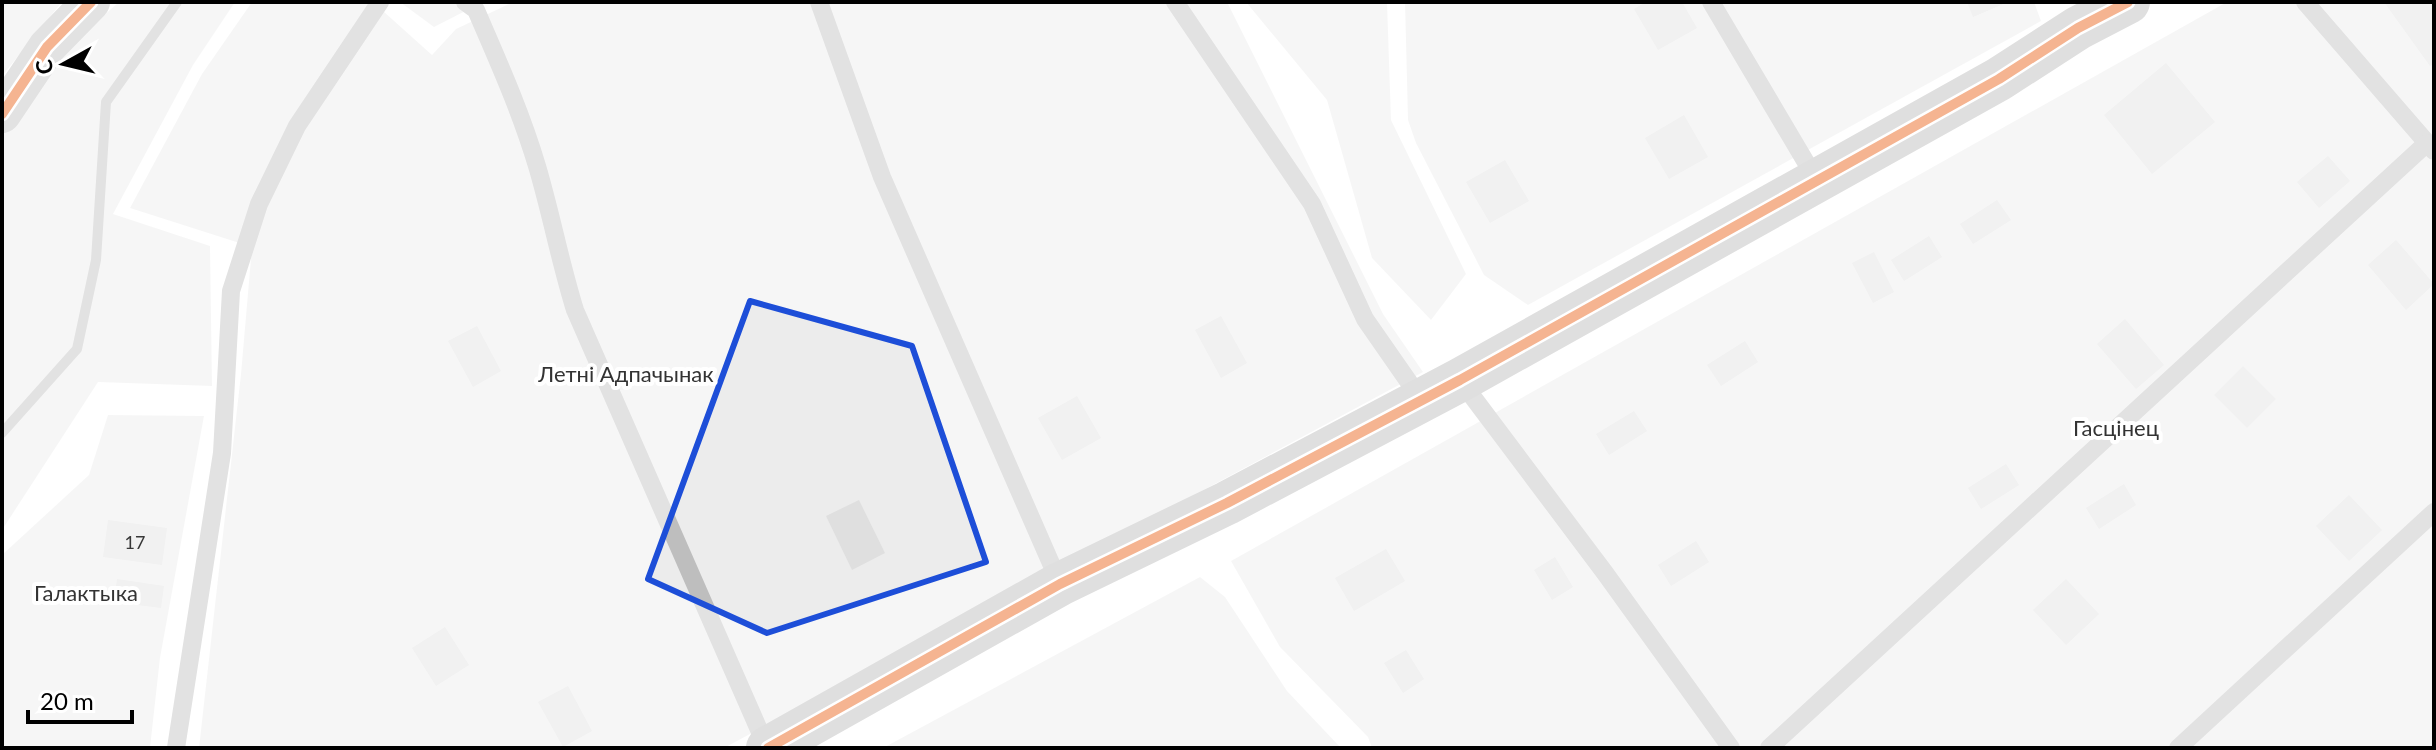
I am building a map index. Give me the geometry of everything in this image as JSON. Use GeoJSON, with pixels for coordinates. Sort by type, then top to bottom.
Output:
{"type":"FeatureCollection","features":[{"type":"Feature","properties":{"kind":"street"},"geometry":{"type":"LineString","coordinates":[[2,114],[47,47],[91,2]]}},
{"type":"Feature","properties":{"kind":"street"},"geometry":{"type":"LineString","coordinates":[[768,748],[1060,584],[1227,503],[1422,401],[1999,79],[2073,15],[2128,2]]}},
{"type":"Feature","properties":{"kind":"lane"},"geometry":{"type":"LineString","coordinates":[[176,748],[222,453],[231,291],[259,204],[297,126],[380,2]]}},
{"type":"Feature","properties":{"kind":"lane"},"geometry":{"type":"LineString","coordinates":[[465,2],[476,10],[508,83],[537,166],[575,310],[768,748]]}},
{"type":"Feature","properties":{"kind":"lane"},"geometry":{"type":"LineString","coordinates":[[819,2],[882,177],[1060,584]]}},
{"type":"Feature","properties":{"kind":"lane"},"geometry":{"type":"LineString","coordinates":[[1175,2],[1312,204],[1365,319],[1422,401]]}},
{"type":"Feature","properties":{"kind":"lane"},"geometry":{"type":"LineString","coordinates":[[1711,2],[1817,181]]}},
{"type":"Feature","properties":{"kind":"lane"},"geometry":{"type":"LineString","coordinates":[[1769,748],[2431,147],[2305,2]]}},
{"type":"Feature","properties":{"kind":"lane"},"geometry":{"type":"LineString","coordinates":[[1460,380],[1731,748]]}},
{"type":"Feature","properties":{"kind":"lane"},"geometry":{"type":"LineString","coordinates":[[2178,748],[2434,512]]}},
{"type":"Feature","properties":{"kind":"highlighted area"},"geometry":{"type":"Polygon","coordinates":[[[750,301],[912,346],[986,562],[767,633],[648,579],[750,301]]]}},
{"type":"Feature","properties":{"kind":"green space"},"geometry":{"type":"Polygon","coordinates":[[[2,2],[62,2],[2,76],[2,2]]]}},
{"type":"Feature","properties":{"kind":"green space"},"geometry":{"type":"Polygon","coordinates":[[[119,2],[235,2],[193,65],[113,214],[210,246],[212,386],[98,382],[2,530],[2,133],[65,50],[119,2]]]}},
{"type":"Feature","properties":{"kind":"green space","name":"Летні Адпачынак"},"geometry":{"type":"Polygon","coordinates":[[[252,2],[373,2],[432,55],[456,29],[513,2],[1227,2],[1383,314],[1423,372],[724,748],[199,748],[241,374],[252,247],[130,208],[202,74],[252,2]]]}},
{"type":"Feature","properties":{"kind":"green space"},"geometry":{"type":"Polygon","coordinates":[[[400,2],[483,2],[434,27],[400,2]]]}},
{"type":"Feature","properties":{"kind":"green space"},"geometry":{"type":"Polygon","coordinates":[[[1246,2],[1387,2],[1391,120],[1466,274],[1431,320],[1372,258],[1327,100],[1246,2]]]}},
{"type":"Feature","properties":{"kind":"green space"},"geometry":{"type":"Polygon","coordinates":[[[1405,2],[2034,2],[2041,21],[1528,305],[1484,275],[1416,143],[1408,120],[1405,2]]]}},
{"type":"Feature","properties":{"kind":"green space","name":"Гасцінец"},"geometry":{"type":"Polygon","coordinates":[[[2227,2],[2434,2],[2434,748],[1372,748],[1368,737],[1280,647],[1231,561],[2227,2]]]}},
{"type":"Feature","properties":{"kind":"green space","name":"Галактыка"},"geometry":{"type":"Polygon","coordinates":[[[108,415],[204,416],[160,658],[150,748],[2,748],[2,555],[89,475],[108,415]]]}},
{"type":"Feature","properties":{"kind":"green space"},"geometry":{"type":"Polygon","coordinates":[[[1200,577],[1225,597],[1287,691],[1341,748],[883,748],[1200,577]]]}},
{"type":"Feature","properties":{"kind":"building"},"geometry":{"type":"Polygon","coordinates":[[[1646,2],[1682,2],[1697,28],[1658,50],[1634,9],[1646,2]]]}},
{"type":"Feature","properties":{"kind":"building"},"geometry":{"type":"Polygon","coordinates":[[[1967,2],[2008,2],[1973,17],[1967,2]]]}},
{"type":"Feature","properties":{"kind":"building"},"geometry":{"type":"Polygon","coordinates":[[[2384,2],[2434,2],[2434,64],[2430,66],[2384,2]]]}},
{"type":"Feature","properties":{"kind":"building"},"geometry":{"type":"Polygon","coordinates":[[[2166,63],[2215,122],[2152,174],[2104,115],[2166,63]]]}},
{"type":"Feature","properties":{"kind":"building"},"geometry":{"type":"Polygon","coordinates":[[[1684,115],[1708,157],[1669,179],[1645,138],[1684,115]]]}},
{"type":"Feature","properties":{"kind":"building"},"geometry":{"type":"Polygon","coordinates":[[[2328,156],[2350,181],[2319,208],[2297,182],[2328,156]]]}},
{"type":"Feature","properties":{"kind":"building"},"geometry":{"type":"Polygon","coordinates":[[[1505,160],[1529,201],[1490,223],[1466,182],[1505,160]]]}},
{"type":"Feature","properties":{"kind":"building"},"geometry":{"type":"Polygon","coordinates":[[[1997,200],[2011,220],[1973,244],[1960,224],[1997,200]]]}},
{"type":"Feature","properties":{"kind":"building"},"geometry":{"type":"Polygon","coordinates":[[[1929,236],[1942,257],[1904,281],[1891,260],[1929,236]]]}},
{"type":"Feature","properties":{"kind":"building"},"geometry":{"type":"Polygon","coordinates":[[[2396,240],[2434,284],[2406,310],[2368,265],[2396,240]]]}},
{"type":"Feature","properties":{"kind":"building"},"geometry":{"type":"Polygon","coordinates":[[[1874,252],[1894,292],[1873,303],[1852,263],[1874,252]]]}},
{"type":"Feature","properties":{"kind":"building"},"geometry":{"type":"Polygon","coordinates":[[[1221,316],[1247,363],[1221,378],[1195,330],[1221,316]]]}},
{"type":"Feature","properties":{"kind":"building"},"geometry":{"type":"Polygon","coordinates":[[[2125,319],[2164,365],[2136,389],[2097,344],[2125,319]]]}},
{"type":"Feature","properties":{"kind":"building"},"geometry":{"type":"Polygon","coordinates":[[[477,326],[501,371],[473,387],[448,341],[477,326]]]}},
{"type":"Feature","properties":{"kind":"building"},"geometry":{"type":"Polygon","coordinates":[[[1745,341],[1758,362],[1721,386],[1707,365],[1745,341]]]}},
{"type":"Feature","properties":{"kind":"building"},"geometry":{"type":"Polygon","coordinates":[[[2243,366],[2276,399],[2247,428],[2214,395],[2243,366]]]}},
{"type":"Feature","properties":{"kind":"building"},"geometry":{"type":"Polygon","coordinates":[[[1077,396],[1101,438],[1062,460],[1038,418],[1077,396]]]}},
{"type":"Feature","properties":{"kind":"building"},"geometry":{"type":"Polygon","coordinates":[[[1634,411],[1647,431],[1609,455],[1596,434],[1634,411]]]}},
{"type":"Feature","properties":{"kind":"building"},"geometry":{"type":"Polygon","coordinates":[[[2006,464],[2019,485],[1981,509],[1968,488],[2006,464]]]}},
{"type":"Feature","properties":{"kind":"building"},"geometry":{"type":"Polygon","coordinates":[[[2124,484],[2136,505],[2099,529],[2086,508],[2124,484]]]}},
{"type":"Feature","properties":{"kind":"building"},"geometry":{"type":"Polygon","coordinates":[[[2349,495],[2382,530],[2349,561],[2316,526],[2349,495]]]}},
{"type":"Feature","properties":{"kind":"building"},"geometry":{"type":"Polygon","coordinates":[[[859,500],[885,553],[852,570],[826,516],[859,500]]]}},
{"type":"Feature","properties":{"kind":"building","name":"Галактыка"},"geometry":{"type":"Polygon","coordinates":[[[108,520],[167,528],[162,565],[103,557],[108,520]]]}},
{"type":"Feature","properties":{"kind":"building"},"geometry":{"type":"Polygon","coordinates":[[[1696,541],[1709,562],[1671,586],[1658,565],[1696,541]]]}},
{"type":"Feature","properties":{"kind":"building"},"geometry":{"type":"Polygon","coordinates":[[[1386,549],[1405,581],[1354,611],[1335,578],[1386,549]]]}},
{"type":"Feature","properties":{"kind":"building"},"geometry":{"type":"Polygon","coordinates":[[[1555,557],[1573,587],[1552,600],[1534,570],[1555,557]]]}},
{"type":"Feature","properties":{"kind":"building"},"geometry":{"type":"Polygon","coordinates":[[[117,579],[164,586],[161,608],[114,602],[117,579]]]}},
{"type":"Feature","properties":{"kind":"building"},"geometry":{"type":"Polygon","coordinates":[[[2066,579],[2099,614],[2066,645],[2033,610],[2066,579]]]}},
{"type":"Feature","properties":{"kind":"building"},"geometry":{"type":"Polygon","coordinates":[[[445,627],[469,665],[436,686],[412,648],[445,627]]]}},
{"type":"Feature","properties":{"kind":"building"},"geometry":{"type":"Polygon","coordinates":[[[1406,650],[1424,679],[1403,693],[1384,663],[1406,650]]]}},
{"type":"Feature","properties":{"kind":"building"},"geometry":{"type":"Polygon","coordinates":[[[568,686],[592,731],[563,747],[538,702],[568,686]]]}},
{"type":"Feature","properties":{"kind":"waterway"},"geometry":{"type":"LineString","coordinates":[[2,433],[77,349],[96,260],[106,102],[177,2]]}},
{"type":"Feature","properties":{"kind":"cycle path"},"geometry":{"type":"LineString","coordinates":[[2,114],[47,47],[91,2]]}},
{"type":"Feature","properties":{"kind":"cycle path"},"geometry":{"type":"LineString","coordinates":[[768,748],[1060,584],[1227,503],[1460,380],[1999,79],[2078,28],[2128,2]]}}]}
